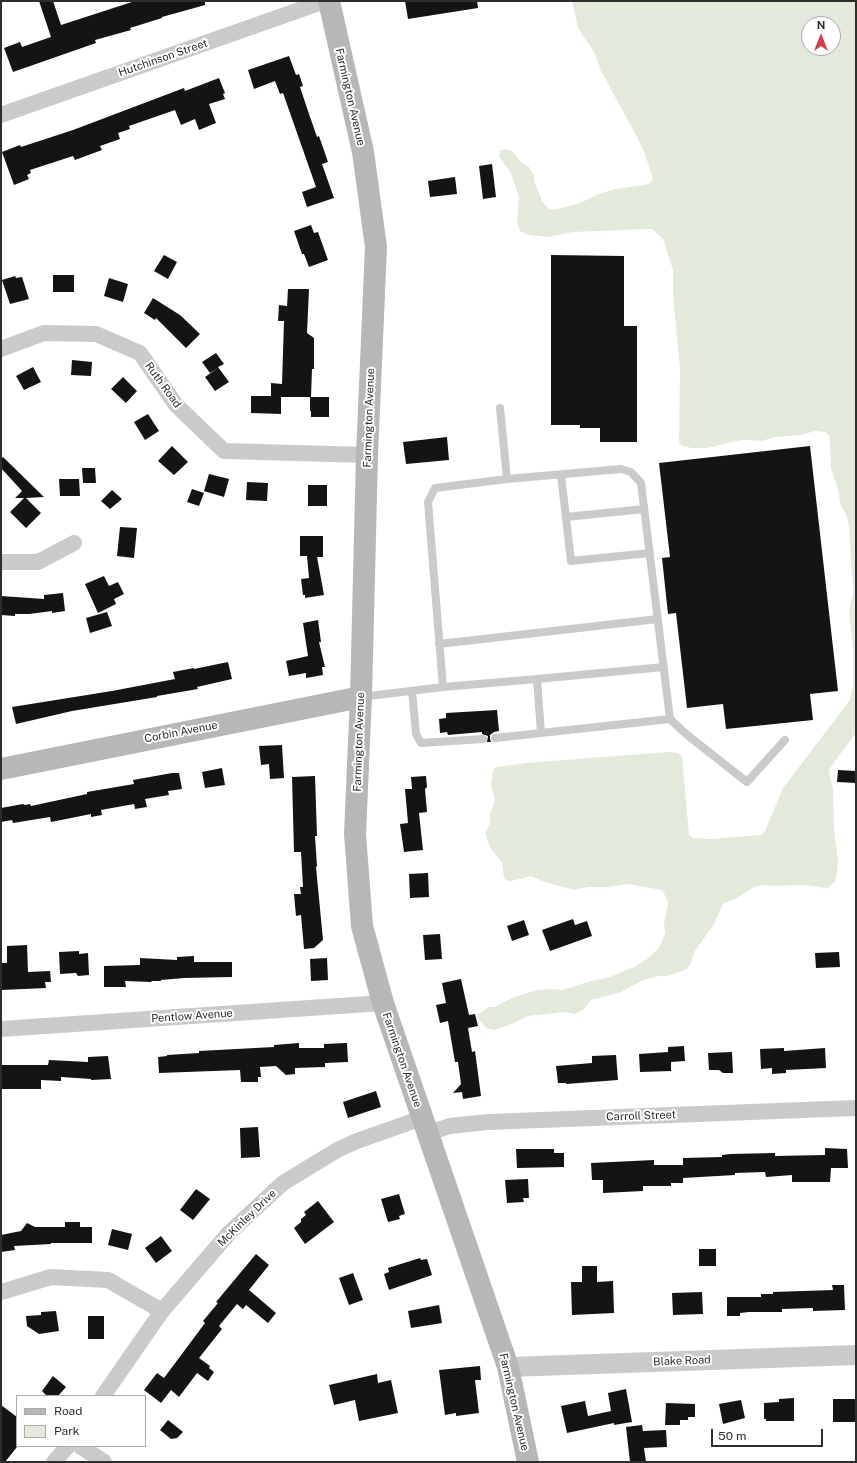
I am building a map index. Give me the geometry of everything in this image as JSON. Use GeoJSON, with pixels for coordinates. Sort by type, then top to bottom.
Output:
{"type":"FeatureCollection","features":[{"type":"Feature","properties":{"kind":"main road","name":"Farmington Avenue"},"geometry":{"type":"LineString","coordinates":[[329,1],[363,152],[376,248],[356,842],[362,926],[383,1003],[508,1367],[528,1462]]}},
{"type":"Feature","properties":{"kind":"main road","name":"Corbin Avenue"},"geometry":{"type":"LineString","coordinates":[[1,769],[361,697]]}},
{"type":"Feature","properties":{"kind":"street","name":"Hutchinson Street"},"geometry":{"type":"LineString","coordinates":[[1,115],[325,1]]}},
{"type":"Feature","properties":{"kind":"street","name":"Ruth Road"},"geometry":{"type":"LineString","coordinates":[[1,349],[44,333],[96,334],[140,353],[176,405],[224,451],[368,455]]}},
{"type":"Feature","properties":{"kind":"street"},"geometry":{"type":"LineString","coordinates":[[1,562],[38,562],[74,543]]}},
{"type":"Feature","properties":{"kind":"street","name":"Pentlow Avenue"},"geometry":{"type":"LineString","coordinates":[[1,1029],[383,1003]]}},
{"type":"Feature","properties":{"kind":"street","name":"Carroll Street"},"geometry":{"type":"LineString","coordinates":[[425,1125],[856,1108]]}},
{"type":"Feature","properties":{"kind":"street","name":"McKinley Drive"},"geometry":{"type":"LineString","coordinates":[[104,1395],[162,1311],[229,1233],[283,1183],[339,1149],[357,1141],[425,1125]]}},
{"type":"Feature","properties":{"kind":"street"},"geometry":{"type":"LineString","coordinates":[[1,1292],[51,1277],[108,1280],[162,1311]]}},
{"type":"Feature","properties":{"kind":"street","name":"Blake Road"},"geometry":{"type":"LineString","coordinates":[[508,1367],[856,1355]]}},
{"type":"Feature","properties":{"kind":"street"},"geometry":{"type":"LineString","coordinates":[[54,1462],[67,1447]]}},
{"type":"Feature","properties":{"kind":"street"},"geometry":{"type":"LineString","coordinates":[[82,1447],[104,1462]]}},
{"type":"Feature","properties":{"kind":"lane"},"geometry":{"type":"LineString","coordinates":[[500,408],[507,479]]}},
{"type":"Feature","properties":{"kind":"lane"},"geometry":{"type":"LineString","coordinates":[[443,687],[428,502],[435,488],[507,479],[621,469],[631,472],[641,483],[670,719],[686,734],[747,782],[785,740]]}},
{"type":"Feature","properties":{"kind":"lane"},"geometry":{"type":"LineString","coordinates":[[561,475],[571,561],[650,553]]}},
{"type":"Feature","properties":{"kind":"lane"},"geometry":{"type":"LineString","coordinates":[[566,517],[644,508]]}},
{"type":"Feature","properties":{"kind":"lane"},"geometry":{"type":"LineString","coordinates":[[439,644],[658,619]]}},
{"type":"Feature","properties":{"kind":"lane"},"geometry":{"type":"LineString","coordinates":[[361,697],[443,687],[664,667]]}},
{"type":"Feature","properties":{"kind":"lane"},"geometry":{"type":"LineString","coordinates":[[537,679],[541,733]]}},
{"type":"Feature","properties":{"kind":"lane"},"geometry":{"type":"LineString","coordinates":[[412,691],[416,734],[421,743],[483,739]]}},
{"type":"Feature","properties":{"kind":"lane"},"geometry":{"type":"LineString","coordinates":[[495,738],[670,719]]}},
{"type":"Feature","properties":{"kind":"green space"},"geometry":{"type":"Polygon","coordinates":[[[572,1],[856,1],[856,733],[830,768],[829,773],[833,788],[834,829],[838,862],[835,882],[827,888],[803,885],[763,885],[754,887],[737,898],[723,904],[714,924],[695,951],[687,969],[668,976],[658,976],[643,980],[621,992],[591,1000],[583,1010],[575,1014],[563,1012],[528,1016],[495,1030],[488,1029],[477,1018],[477,1015],[489,1007],[494,1007],[512,998],[537,990],[563,990],[610,977],[634,967],[647,959],[659,948],[665,933],[664,923],[668,904],[662,890],[628,884],[608,887],[588,887],[574,890],[545,882],[531,876],[507,881],[504,878],[502,863],[490,847],[485,833],[490,824],[490,814],[495,800],[491,786],[493,770],[496,767],[526,763],[668,752],[678,753],[682,757],[689,835],[694,838],[710,839],[761,835],[765,831],[783,788],[850,700],[853,685],[853,651],[849,612],[853,592],[849,527],[847,517],[840,503],[838,489],[831,469],[829,435],[825,432],[815,431],[801,435],[776,437],[761,441],[746,440],[731,442],[707,448],[682,446],[679,442],[680,368],[673,295],[673,270],[663,239],[652,229],[573,232],[548,237],[529,235],[520,231],[517,221],[519,197],[511,173],[499,156],[500,151],[505,149],[514,153],[520,161],[529,167],[534,176],[534,181],[542,201],[549,209],[554,210],[580,203],[599,194],[615,189],[645,185],[650,183],[653,179],[645,154],[601,71],[594,52],[578,28],[572,1]]]}},
{"type":"Feature","properties":{"kind":"building"},"geometry":{"type":"Polygon","coordinates":[[[39,1],[53,1],[61,25],[135,1],[205,1],[205,5],[162,17],[130,28],[131,30],[95,40],[96,43],[13,72],[4,48],[20,42],[22,47],[51,37],[39,1]]]}},
{"type":"Feature","properties":{"kind":"building"},"geometry":{"type":"Polygon","coordinates":[[[405,1],[477,1],[478,8],[408,19],[405,1]]]}},
{"type":"Feature","properties":{"kind":"building"},"geometry":{"type":"Polygon","coordinates":[[[289,56],[296,75],[299,74],[303,86],[300,87],[317,137],[319,136],[328,162],[322,164],[334,198],[307,207],[302,192],[316,187],[283,93],[280,94],[275,81],[254,89],[248,70],[289,56]]]}},
{"type":"Feature","properties":{"kind":"building"},"geometry":{"type":"Polygon","coordinates":[[[219,78],[225,93],[223,94],[225,99],[209,104],[216,123],[199,130],[195,119],[181,125],[175,110],[129,126],[130,129],[118,133],[120,139],[100,146],[102,150],[75,160],[73,156],[30,170],[31,173],[27,175],[29,179],[14,185],[2,152],[20,145],[21,147],[73,130],[184,88],[185,91],[219,78]]]}},
{"type":"Feature","properties":{"kind":"building"},"geometry":{"type":"Polygon","coordinates":[[[492,164],[496,197],[483,199],[479,166],[492,164]]]}},
{"type":"Feature","properties":{"kind":"building"},"geometry":{"type":"Polygon","coordinates":[[[455,177],[457,194],[430,197],[428,181],[455,177]]]}},
{"type":"Feature","properties":{"kind":"building"},"geometry":{"type":"Polygon","coordinates":[[[311,225],[314,233],[318,232],[328,260],[309,267],[304,254],[302,254],[294,231],[311,225]]]}},
{"type":"Feature","properties":{"kind":"building"},"geometry":{"type":"Polygon","coordinates":[[[164,255],[177,262],[168,279],[154,271],[164,255]]]}},
{"type":"Feature","properties":{"kind":"building"},"geometry":{"type":"Polygon","coordinates":[[[551,255],[624,256],[624,326],[637,326],[637,442],[600,442],[600,428],[580,428],[580,425],[551,425],[551,255]]]}},
{"type":"Feature","properties":{"kind":"building"},"geometry":{"type":"Polygon","coordinates":[[[53,275],[74,275],[74,292],[53,292],[53,275]]]}},
{"type":"Feature","properties":{"kind":"building"},"geometry":{"type":"Polygon","coordinates":[[[15,276],[16,278],[22,277],[29,299],[10,304],[2,280],[15,276]]]}},
{"type":"Feature","properties":{"kind":"building"},"geometry":{"type":"Polygon","coordinates":[[[109,278],[128,284],[123,302],[104,296],[109,278]]]}},
{"type":"Feature","properties":{"kind":"building"},"geometry":{"type":"Polygon","coordinates":[[[288,289],[309,289],[307,333],[314,338],[314,369],[312,369],[311,397],[329,397],[329,417],[311,417],[310,397],[281,397],[281,414],[251,413],[251,396],[271,396],[271,383],[282,384],[284,321],[278,321],[279,305],[287,306],[288,289]]]}},
{"type":"Feature","properties":{"kind":"building"},"geometry":{"type":"Polygon","coordinates":[[[153,298],[180,315],[200,334],[186,348],[156,318],[155,320],[144,313],[153,298]]]}},
{"type":"Feature","properties":{"kind":"building"},"geometry":{"type":"Polygon","coordinates":[[[216,353],[224,364],[218,367],[229,382],[215,391],[205,377],[218,368],[210,373],[202,362],[216,353]]]}},
{"type":"Feature","properties":{"kind":"building"},"geometry":{"type":"Polygon","coordinates":[[[72,360],[92,362],[91,376],[71,375],[72,360]]]}},
{"type":"Feature","properties":{"kind":"building"},"geometry":{"type":"Polygon","coordinates":[[[33,367],[41,382],[24,390],[16,376],[33,367]]]}},
{"type":"Feature","properties":{"kind":"building"},"geometry":{"type":"Polygon","coordinates":[[[123,377],[137,391],[126,403],[111,389],[123,377]]]}},
{"type":"Feature","properties":{"kind":"building"},"geometry":{"type":"Polygon","coordinates":[[[148,414],[159,431],[145,440],[134,422],[148,414]]]}},
{"type":"Feature","properties":{"kind":"building"},"geometry":{"type":"Polygon","coordinates":[[[447,437],[449,460],[406,464],[403,442],[447,437]]]}},
{"type":"Feature","properties":{"kind":"building"},"geometry":{"type":"Polygon","coordinates":[[[172,446],[188,462],[174,475],[158,461],[172,446]]]}},
{"type":"Feature","properties":{"kind":"building"},"geometry":{"type":"Polygon","coordinates":[[[810,446],[838,691],[810,694],[813,720],[726,729],[723,704],[687,708],[676,613],[668,614],[662,558],[670,557],[659,463],[810,446]]]}},
{"type":"Feature","properties":{"kind":"building"},"geometry":{"type":"Polygon","coordinates":[[[3,457],[44,497],[26,498],[41,513],[26,528],[10,512],[24,498],[15,498],[22,491],[1,468],[1,459],[3,457]]]}},
{"type":"Feature","properties":{"kind":"building"},"geometry":{"type":"Polygon","coordinates":[[[82,468],[95,468],[96,483],[83,483],[82,468]]]}},
{"type":"Feature","properties":{"kind":"building"},"geometry":{"type":"Polygon","coordinates":[[[209,474],[229,479],[224,497],[204,491],[209,474]]]}},
{"type":"Feature","properties":{"kind":"building"},"geometry":{"type":"Polygon","coordinates":[[[59,479],[79,479],[80,496],[60,496],[59,479]]]}},
{"type":"Feature","properties":{"kind":"building"},"geometry":{"type":"Polygon","coordinates":[[[247,482],[268,483],[267,501],[246,500],[247,482]]]}},
{"type":"Feature","properties":{"kind":"building"},"geometry":{"type":"Polygon","coordinates":[[[308,485],[327,485],[327,506],[308,506],[308,485]]]}},
{"type":"Feature","properties":{"kind":"building"},"geometry":{"type":"Polygon","coordinates":[[[192,489],[204,493],[199,506],[187,502],[192,489]]]}},
{"type":"Feature","properties":{"kind":"building"},"geometry":{"type":"Polygon","coordinates":[[[112,490],[122,499],[110,509],[101,501],[112,490]]]}},
{"type":"Feature","properties":{"kind":"building"},"geometry":{"type":"Polygon","coordinates":[[[120,527],[137,528],[134,558],[117,556],[120,527]]]}},
{"type":"Feature","properties":{"kind":"building"},"geometry":{"type":"Polygon","coordinates":[[[300,536],[323,536],[323,557],[317,557],[324,595],[305,598],[305,595],[303,595],[301,579],[309,578],[307,556],[300,556],[300,536]]]}},
{"type":"Feature","properties":{"kind":"building"},"geometry":{"type":"Polygon","coordinates":[[[104,576],[109,586],[118,582],[124,594],[114,599],[116,604],[98,613],[85,584],[104,576]]]}},
{"type":"Feature","properties":{"kind":"building"},"geometry":{"type":"Polygon","coordinates":[[[63,593],[65,611],[52,613],[52,611],[15,614],[15,616],[1,615],[1,596],[44,599],[44,595],[63,593]]]}},
{"type":"Feature","properties":{"kind":"building"},"geometry":{"type":"Polygon","coordinates":[[[107,612],[112,626],[90,633],[86,618],[107,612]]]}},
{"type":"Feature","properties":{"kind":"building"},"geometry":{"type":"Polygon","coordinates":[[[318,620],[321,642],[319,642],[325,667],[322,667],[323,675],[306,678],[306,673],[289,676],[286,661],[308,656],[303,623],[318,620]]]}},
{"type":"Feature","properties":{"kind":"building"},"geometry":{"type":"Polygon","coordinates":[[[228,662],[232,679],[197,687],[198,689],[72,711],[16,724],[12,707],[175,679],[173,672],[228,662]]]}},
{"type":"Feature","properties":{"kind":"building"},"geometry":{"type":"Polygon","coordinates":[[[497,710],[499,731],[490,735],[491,742],[487,742],[488,736],[482,734],[482,732],[448,735],[447,732],[440,733],[439,719],[446,718],[446,713],[497,710]]]}},
{"type":"Feature","properties":{"kind":"building"},"geometry":{"type":"Polygon","coordinates":[[[282,745],[284,778],[270,779],[269,764],[261,765],[259,746],[282,745]]]}},
{"type":"Feature","properties":{"kind":"building"},"geometry":{"type":"Polygon","coordinates":[[[222,768],[225,785],[205,788],[202,772],[222,768]]]}},
{"type":"Feature","properties":{"kind":"building"},"geometry":{"type":"Polygon","coordinates":[[[838,770],[856,771],[856,783],[837,782],[838,770]]]}},
{"type":"Feature","properties":{"kind":"building"},"geometry":{"type":"Polygon","coordinates":[[[179,773],[182,789],[168,791],[169,795],[145,799],[147,807],[135,809],[134,804],[101,810],[102,815],[91,817],[91,814],[51,822],[50,817],[13,823],[12,820],[1,822],[1,808],[23,804],[30,804],[31,806],[87,794],[87,792],[134,784],[133,780],[179,773]]]}},
{"type":"Feature","properties":{"kind":"building"},"geometry":{"type":"Polygon","coordinates":[[[315,776],[317,836],[315,836],[316,867],[323,940],[314,948],[304,949],[301,915],[296,916],[294,894],[301,894],[300,887],[303,887],[301,852],[294,852],[292,777],[315,776]]]}},
{"type":"Feature","properties":{"kind":"building"},"geometry":{"type":"Polygon","coordinates":[[[426,776],[427,787],[425,789],[427,812],[419,813],[423,850],[404,852],[400,824],[408,823],[405,789],[412,789],[411,777],[426,776]]]}},
{"type":"Feature","properties":{"kind":"building"},"geometry":{"type":"Polygon","coordinates":[[[428,873],[429,897],[410,898],[409,874],[428,873]]]}},
{"type":"Feature","properties":{"kind":"building"},"geometry":{"type":"Polygon","coordinates":[[[573,919],[575,925],[587,921],[592,936],[550,951],[542,930],[573,919]]]}},
{"type":"Feature","properties":{"kind":"building"},"geometry":{"type":"Polygon","coordinates":[[[524,920],[529,935],[512,941],[507,926],[524,920]]]}},
{"type":"Feature","properties":{"kind":"building"},"geometry":{"type":"Polygon","coordinates":[[[440,934],[442,959],[425,960],[423,935],[440,934]]]}},
{"type":"Feature","properties":{"kind":"building"},"geometry":{"type":"Polygon","coordinates":[[[27,945],[28,972],[50,971],[51,982],[45,982],[46,988],[1,990],[1,963],[7,963],[7,946],[27,945]]]}},
{"type":"Feature","properties":{"kind":"building"},"geometry":{"type":"Polygon","coordinates":[[[79,951],[79,954],[88,953],[89,975],[78,976],[76,973],[60,974],[59,952],[79,951]]]}},
{"type":"Feature","properties":{"kind":"building"},"geometry":{"type":"Polygon","coordinates":[[[839,952],[840,967],[816,968],[815,953],[839,952]]]}},
{"type":"Feature","properties":{"kind":"building"},"geometry":{"type":"Polygon","coordinates":[[[194,956],[194,962],[232,962],[232,977],[184,978],[151,982],[125,981],[126,987],[104,987],[104,966],[140,965],[140,958],[177,960],[177,957],[194,956]]]}},
{"type":"Feature","properties":{"kind":"building"},"geometry":{"type":"Polygon","coordinates":[[[327,958],[328,980],[311,981],[310,959],[327,958]]]}},
{"type":"Feature","properties":{"kind":"building"},"geometry":{"type":"Polygon","coordinates":[[[461,979],[469,1015],[475,1014],[478,1026],[468,1028],[472,1052],[475,1051],[481,1096],[463,1099],[462,1092],[453,1093],[461,1084],[458,1062],[455,1062],[448,1021],[440,1023],[436,1005],[446,1003],[442,983],[461,979]]]}},
{"type":"Feature","properties":{"kind":"building"},"geometry":{"type":"Polygon","coordinates":[[[299,1043],[299,1048],[324,1048],[324,1044],[347,1043],[348,1062],[325,1063],[325,1067],[295,1068],[295,1074],[286,1075],[276,1066],[260,1067],[261,1077],[258,1077],[258,1082],[241,1082],[240,1070],[159,1073],[158,1057],[167,1055],[199,1053],[199,1051],[274,1047],[274,1045],[299,1043]]]}},
{"type":"Feature","properties":{"kind":"building"},"geometry":{"type":"Polygon","coordinates":[[[684,1046],[685,1061],[671,1062],[671,1071],[640,1072],[639,1054],[668,1052],[668,1047],[684,1046]]]}},
{"type":"Feature","properties":{"kind":"building"},"geometry":{"type":"Polygon","coordinates":[[[784,1048],[784,1051],[825,1048],[826,1068],[786,1070],[786,1073],[772,1074],[772,1068],[761,1069],[760,1049],[784,1048]]]}},
{"type":"Feature","properties":{"kind":"building"},"geometry":{"type":"Polygon","coordinates":[[[732,1052],[733,1073],[723,1073],[719,1070],[709,1070],[708,1053],[732,1052]]]}},
{"type":"Feature","properties":{"kind":"building"},"geometry":{"type":"Polygon","coordinates":[[[616,1055],[618,1080],[566,1084],[558,1083],[556,1066],[592,1063],[592,1056],[616,1055]]]}},
{"type":"Feature","properties":{"kind":"building"},"geometry":{"type":"Polygon","coordinates":[[[108,1056],[111,1079],[91,1080],[61,1077],[61,1081],[41,1080],[41,1089],[1,1089],[1,1065],[48,1065],[49,1060],[88,1062],[88,1057],[108,1056]]]}},
{"type":"Feature","properties":{"kind":"building"},"geometry":{"type":"Polygon","coordinates":[[[376,1091],[381,1107],[348,1118],[343,1102],[376,1091]]]}},
{"type":"Feature","properties":{"kind":"building"},"geometry":{"type":"Polygon","coordinates":[[[258,1127],[260,1157],[241,1158],[240,1128],[258,1127]]]}},
{"type":"Feature","properties":{"kind":"building"},"geometry":{"type":"Polygon","coordinates":[[[825,1148],[847,1149],[848,1168],[831,1168],[830,1182],[792,1182],[792,1175],[766,1177],[765,1172],[735,1173],[735,1175],[683,1178],[683,1183],[671,1183],[671,1186],[643,1186],[643,1191],[603,1193],[603,1180],[592,1180],[591,1163],[654,1160],[654,1165],[683,1165],[683,1158],[722,1157],[722,1155],[730,1154],[775,1153],[775,1156],[825,1155],[825,1148]]]}},
{"type":"Feature","properties":{"kind":"building"},"geometry":{"type":"Polygon","coordinates":[[[516,1149],[554,1149],[554,1153],[564,1153],[564,1167],[517,1168],[516,1149]]]}},
{"type":"Feature","properties":{"kind":"building"},"geometry":{"type":"Polygon","coordinates":[[[528,1179],[529,1198],[523,1198],[524,1202],[507,1203],[505,1180],[528,1179]]]}},
{"type":"Feature","properties":{"kind":"building"},"geometry":{"type":"Polygon","coordinates":[[[196,1189],[210,1199],[193,1220],[180,1210],[196,1189]]]}},
{"type":"Feature","properties":{"kind":"building"},"geometry":{"type":"Polygon","coordinates":[[[399,1194],[405,1214],[399,1216],[400,1219],[388,1222],[381,1199],[399,1194]]]}},
{"type":"Feature","properties":{"kind":"building"},"geometry":{"type":"Polygon","coordinates":[[[318,1201],[334,1222],[305,1244],[294,1228],[306,1215],[304,1212],[318,1201]]]}},
{"type":"Feature","properties":{"kind":"building"},"geometry":{"type":"Polygon","coordinates":[[[65,1222],[80,1222],[80,1227],[92,1227],[92,1243],[51,1243],[14,1246],[15,1250],[1,1252],[1,1235],[21,1231],[27,1223],[35,1227],[65,1227],[65,1222]]]}},
{"type":"Feature","properties":{"kind":"building"},"geometry":{"type":"Polygon","coordinates":[[[112,1229],[132,1234],[128,1250],[108,1245],[112,1229]]]}},
{"type":"Feature","properties":{"kind":"building"},"geometry":{"type":"Polygon","coordinates":[[[161,1236],[172,1251],[156,1263],[145,1248],[161,1236]]]}},
{"type":"Feature","properties":{"kind":"building"},"geometry":{"type":"Polygon","coordinates":[[[699,1249],[716,1249],[716,1266],[699,1266],[699,1249]]]}},
{"type":"Feature","properties":{"kind":"building"},"geometry":{"type":"Polygon","coordinates":[[[256,1254],[269,1265],[249,1290],[276,1313],[268,1323],[246,1305],[243,1309],[237,1304],[219,1326],[222,1329],[199,1358],[210,1366],[209,1368],[214,1372],[208,1381],[197,1373],[179,1397],[171,1390],[161,1403],[144,1390],[157,1373],[164,1378],[205,1323],[203,1321],[218,1303],[216,1302],[256,1254]]]}},
{"type":"Feature","properties":{"kind":"building"},"geometry":{"type":"Polygon","coordinates":[[[420,1258],[421,1260],[427,1259],[432,1275],[389,1290],[384,1274],[389,1272],[388,1268],[420,1258]]]}},
{"type":"Feature","properties":{"kind":"building"},"geometry":{"type":"Polygon","coordinates":[[[582,1266],[597,1266],[597,1282],[613,1281],[614,1313],[572,1315],[571,1282],[582,1282],[582,1266]]]}},
{"type":"Feature","properties":{"kind":"building"},"geometry":{"type":"Polygon","coordinates":[[[353,1273],[363,1300],[349,1305],[339,1278],[353,1273]]]}},
{"type":"Feature","properties":{"kind":"building"},"geometry":{"type":"Polygon","coordinates":[[[832,1285],[844,1285],[845,1310],[813,1311],[813,1308],[782,1309],[782,1312],[749,1312],[740,1313],[740,1316],[727,1316],[727,1297],[761,1297],[761,1294],[773,1294],[773,1292],[833,1290],[832,1285]]]}},
{"type":"Feature","properties":{"kind":"building"},"geometry":{"type":"Polygon","coordinates":[[[702,1292],[703,1314],[673,1315],[672,1293],[702,1292]]]}},
{"type":"Feature","properties":{"kind":"building"},"geometry":{"type":"Polygon","coordinates":[[[439,1305],[442,1323],[411,1328],[408,1311],[439,1305]]]}},
{"type":"Feature","properties":{"kind":"building"},"geometry":{"type":"Polygon","coordinates":[[[56,1311],[59,1331],[39,1334],[27,1326],[26,1316],[41,1315],[41,1312],[56,1311]]]}},
{"type":"Feature","properties":{"kind":"building"},"geometry":{"type":"Polygon","coordinates":[[[88,1316],[104,1316],[104,1339],[88,1339],[88,1316]]]}},
{"type":"Feature","properties":{"kind":"building"},"geometry":{"type":"Polygon","coordinates":[[[480,1366],[481,1380],[475,1380],[479,1413],[456,1416],[456,1413],[445,1415],[439,1370],[480,1366]]]}},
{"type":"Feature","properties":{"kind":"building"},"geometry":{"type":"Polygon","coordinates":[[[377,1374],[378,1383],[391,1380],[398,1413],[359,1421],[355,1400],[334,1405],[329,1385],[377,1374]]]}},
{"type":"Feature","properties":{"kind":"building"},"geometry":{"type":"Polygon","coordinates":[[[53,1376],[66,1387],[59,1395],[46,1395],[42,1391],[53,1376]]]}},
{"type":"Feature","properties":{"kind":"building"},"geometry":{"type":"Polygon","coordinates":[[[626,1389],[632,1422],[614,1425],[614,1423],[567,1433],[561,1406],[585,1401],[588,1416],[611,1411],[608,1393],[626,1389]]]}},
{"type":"Feature","properties":{"kind":"building"},"geometry":{"type":"Polygon","coordinates":[[[794,1398],[794,1421],[766,1421],[766,1419],[764,1419],[764,1403],[779,1402],[779,1399],[794,1398]]]}},
{"type":"Feature","properties":{"kind":"building"},"geometry":{"type":"Polygon","coordinates":[[[833,1399],[856,1399],[856,1422],[833,1422],[833,1399]]]}},
{"type":"Feature","properties":{"kind":"building"},"geometry":{"type":"Polygon","coordinates":[[[741,1400],[745,1418],[723,1424],[719,1404],[741,1400]]]}},
{"type":"Feature","properties":{"kind":"building"},"geometry":{"type":"Polygon","coordinates":[[[666,1403],[695,1404],[695,1417],[688,1417],[688,1420],[680,1420],[680,1425],[665,1425],[666,1403]]]}},
{"type":"Feature","properties":{"kind":"building"},"geometry":{"type":"Polygon","coordinates":[[[1,1405],[16,1416],[17,1447],[5,1462],[1,1462],[1,1405]]]}},
{"type":"Feature","properties":{"kind":"building"},"geometry":{"type":"Polygon","coordinates":[[[168,1420],[183,1432],[177,1438],[171,1439],[160,1430],[168,1420]]]}},
{"type":"Feature","properties":{"kind":"building"},"geometry":{"type":"Polygon","coordinates":[[[642,1425],[643,1431],[666,1430],[667,1447],[644,1448],[646,1462],[630,1462],[626,1427],[642,1425]]]}}]}
